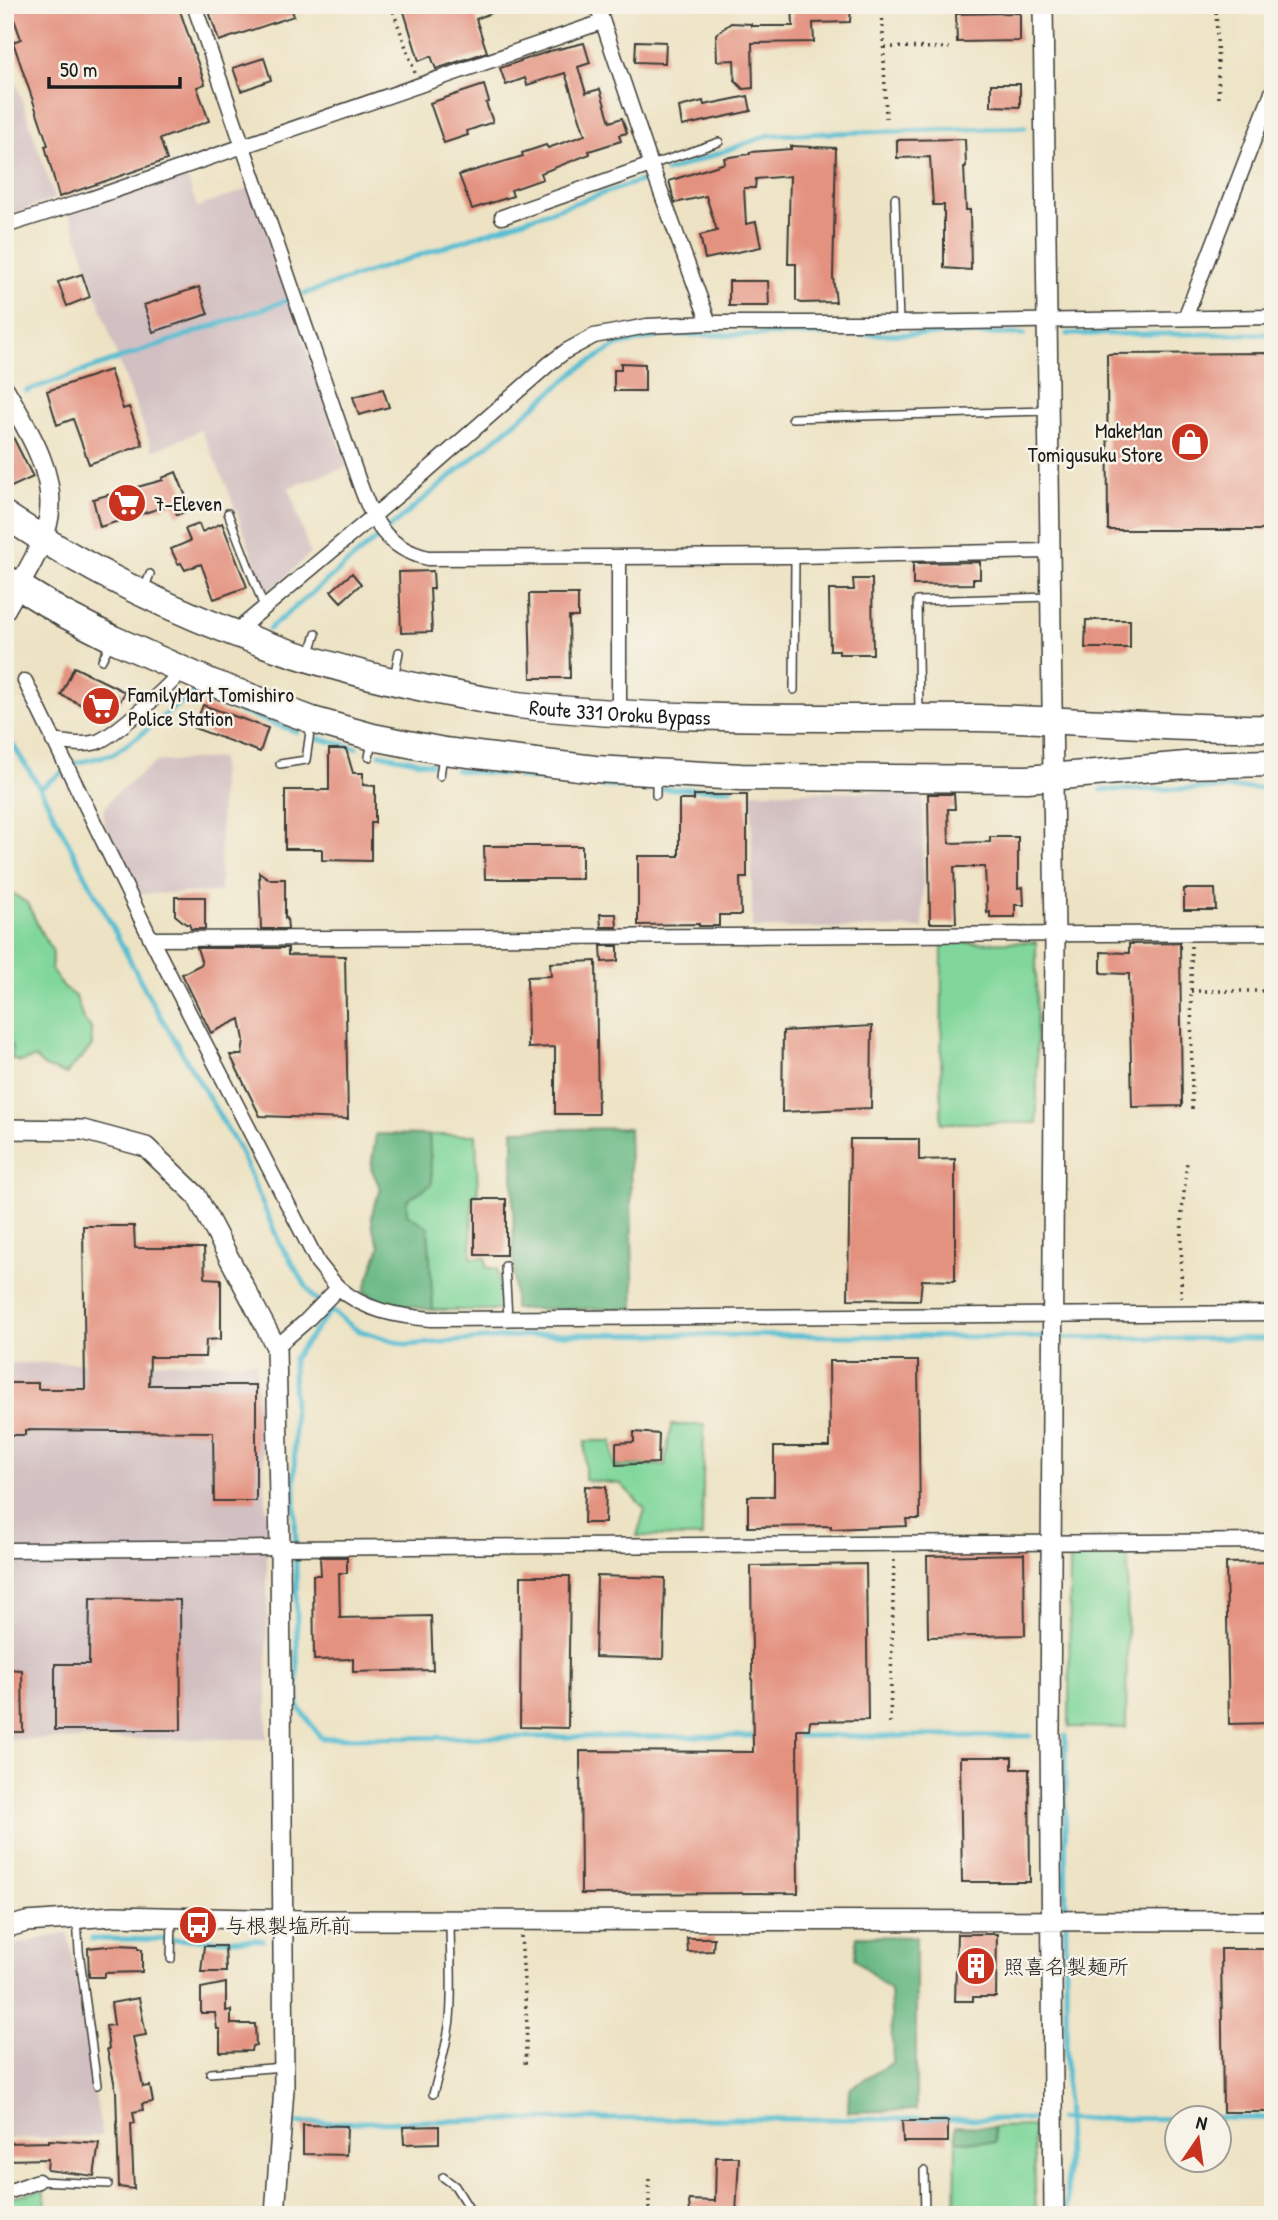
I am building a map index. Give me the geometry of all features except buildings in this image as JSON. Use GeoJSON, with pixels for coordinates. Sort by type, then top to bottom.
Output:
{"type":"FeatureCollection","features":[{"type":"Feature","properties":{"kind":"highway","name":"Route 331 Oroku Bypass"},"geometry":{"type":"LineString","coordinates":[[5,515],[42,540],[146,584],[233,634],[312,647],[393,682],[515,705],[744,718],[919,718],[1273,728]]}},
{"type":"Feature","properties":{"kind":"highway"},"geometry":{"type":"LineString","coordinates":[[12,582],[108,649],[182,670],[312,720],[371,747],[442,764],[510,760],[656,784],[797,778],[1052,778],[1186,765],[1273,763]]}},
{"type":"Feature","properties":{"kind":"street"},"geometry":{"type":"LineString","coordinates":[[194,5],[373,518],[391,541],[410,554],[428,558],[619,558],[1050,551]]}},
{"type":"Feature","properties":{"kind":"street"},"geometry":{"type":"LineString","coordinates":[[597,5],[650,165],[709,323]]}},
{"type":"Feature","properties":{"kind":"street"},"geometry":{"type":"LineString","coordinates":[[1043,5],[1055,935],[1052,1541],[1054,2215]]}},
{"type":"Feature","properties":{"kind":"street"},"geometry":{"type":"LineString","coordinates":[[5,226],[601,22]]}},
{"type":"Feature","properties":{"kind":"street"},"geometry":{"type":"LineString","coordinates":[[1185,318],[1273,90]]}},
{"type":"Feature","properties":{"kind":"street"},"geometry":{"type":"LineString","coordinates":[[502,216],[650,165]]}},
{"type":"Feature","properties":{"kind":"street"},"geometry":{"type":"LineString","coordinates":[[233,634],[373,518],[566,351],[594,336],[623,329],[709,323],[1273,317]]}},
{"type":"Feature","properties":{"kind":"street"},"geometry":{"type":"LineString","coordinates":[[5,390],[36,450],[50,492],[49,517],[42,540],[12,582],[5,610]]}},
{"type":"Feature","properties":{"kind":"street"},"geometry":{"type":"LineString","coordinates":[[619,558],[619,713]]}},
{"type":"Feature","properties":{"kind":"street"},"geometry":{"type":"LineString","coordinates":[[55,747],[96,742],[113,734],[182,670]]}},
{"type":"Feature","properties":{"kind":"street"},"geometry":{"type":"LineString","coordinates":[[25,681],[150,939],[318,1263],[338,1288],[365,1305],[393,1315],[430,1320],[1273,1313]]}},
{"type":"Feature","properties":{"kind":"street"},"geometry":{"type":"LineString","coordinates":[[150,939],[1273,933]]}},
{"type":"Feature","properties":{"kind":"street"},"geometry":{"type":"LineString","coordinates":[[5,1129],[83,1130],[146,1147],[196,1195],[276,1346],[284,2067],[275,2215]]}},
{"type":"Feature","properties":{"kind":"street"},"geometry":{"type":"LineString","coordinates":[[276,1346],[305,1322],[338,1288]]}},
{"type":"Feature","properties":{"kind":"street"},"geometry":{"type":"LineString","coordinates":[[5,1550],[1273,1541]]}},
{"type":"Feature","properties":{"kind":"street"},"geometry":{"type":"LineString","coordinates":[[5,1928],[26,1922],[77,1918],[172,1923],[284,1919],[1273,1921]]}},
{"type":"Feature","properties":{"kind":"street"},"geometry":{"type":"LineString","coordinates":[[5,2193],[38,2181]]}},
{"type":"Feature","properties":{"kind":"lane"},"geometry":{"type":"LineString","coordinates":[[650,165],[719,142]]}},
{"type":"Feature","properties":{"kind":"lane"},"geometry":{"type":"LineString","coordinates":[[895,198],[899,323]]}},
{"type":"Feature","properties":{"kind":"lane"},"geometry":{"type":"LineString","coordinates":[[792,418],[1049,411]]}},
{"type":"Feature","properties":{"kind":"lane"},"geometry":{"type":"LineString","coordinates":[[228,513],[264,607]]}},
{"type":"Feature","properties":{"kind":"lane"},"geometry":{"type":"LineString","coordinates":[[793,690],[795,556]]}},
{"type":"Feature","properties":{"kind":"lane"},"geometry":{"type":"LineString","coordinates":[[919,718],[917,601],[1051,597]]}},
{"type":"Feature","properties":{"kind":"lane"},"geometry":{"type":"LineString","coordinates":[[393,682],[400,652]]}},
{"type":"Feature","properties":{"kind":"lane"},"geometry":{"type":"LineString","coordinates":[[280,764],[306,761],[312,720]]}},
{"type":"Feature","properties":{"kind":"lane"},"geometry":{"type":"LineString","coordinates":[[505,1266],[508,1319]]}},
{"type":"Feature","properties":{"kind":"lane"},"geometry":{"type":"LineString","coordinates":[[77,1918],[97,2085]]}},
{"type":"Feature","properties":{"kind":"lane"},"geometry":{"type":"LineString","coordinates":[[433,2094],[444,2058],[450,2022],[450,1920]]}},
{"type":"Feature","properties":{"kind":"lane"},"geometry":{"type":"LineString","coordinates":[[171,1959],[172,1923]]}},
{"type":"Feature","properties":{"kind":"lane"},"geometry":{"type":"LineString","coordinates":[[210,2073],[284,2067]]}},
{"type":"Feature","properties":{"kind":"lane"},"geometry":{"type":"LineString","coordinates":[[924,2171],[925,2215]]}},
{"type":"Feature","properties":{"kind":"lane"},"geometry":{"type":"LineString","coordinates":[[443,2176],[455,2186],[474,2215]]}},
{"type":"Feature","properties":{"kind":"lane"},"geometry":{"type":"LineString","coordinates":[[38,2181],[108,2184]]}},
{"type":"Feature","properties":{"kind":"path"},"geometry":{"type":"LineString","coordinates":[[391,5],[420,85]]}},
{"type":"Feature","properties":{"kind":"path"},"geometry":{"type":"LineString","coordinates":[[882,5],[886,118]]}},
{"type":"Feature","properties":{"kind":"path"},"geometry":{"type":"LineString","coordinates":[[1216,5],[1219,102]]}},
{"type":"Feature","properties":{"kind":"path"},"geometry":{"type":"LineString","coordinates":[[884,47],[949,48]]}},
{"type":"Feature","properties":{"kind":"path"},"geometry":{"type":"LineString","coordinates":[[1191,934],[1192,1110]]}},
{"type":"Feature","properties":{"kind":"path"},"geometry":{"type":"LineString","coordinates":[[1191,991],[1273,990]]}},
{"type":"Feature","properties":{"kind":"path"},"geometry":{"type":"LineString","coordinates":[[1181,1314],[1182,1213],[1187,1162]]}},
{"type":"Feature","properties":{"kind":"path"},"geometry":{"type":"LineString","coordinates":[[890,1723],[895,1543]]}},
{"type":"Feature","properties":{"kind":"path"},"geometry":{"type":"LineString","coordinates":[[519,1920],[526,2016],[525,2066]]}},
{"type":"Feature","properties":{"kind":"path"},"geometry":{"type":"LineString","coordinates":[[649,2179],[649,2215]]}},
{"type":"Feature","properties":{"kind":"shaded area"},"geometry":{"type":"Polygon","coordinates":[[[5,49],[55,199],[5,216],[5,49]]]}},
{"type":"Feature","properties":{"kind":"shaded area"},"geometry":{"type":"Polygon","coordinates":[[[185,171],[197,207],[251,188],[347,467],[289,487],[310,554],[267,594],[227,487],[201,430],[153,451],[117,356],[69,211],[185,171]]]}},
{"type":"Feature","properties":{"kind":"shaded area"},"geometry":{"type":"Polygon","coordinates":[[[221,758],[220,892],[141,894],[106,829],[103,811],[113,796],[156,762],[221,758]]]}},
{"type":"Feature","properties":{"kind":"shaded area"},"geometry":{"type":"Polygon","coordinates":[[[752,792],[923,792],[923,928],[752,928],[752,792]]]}},
{"type":"Feature","properties":{"kind":"shaded area"},"geometry":{"type":"Polygon","coordinates":[[[256,1362],[267,1516],[267,1739],[5,1739],[5,1363],[256,1362]]]}},
{"type":"Feature","properties":{"kind":"shaded area"},"geometry":{"type":"Polygon","coordinates":[[[68,1933],[102,2136],[5,2139],[5,1947],[68,1933]]]}},
{"type":"Feature","properties":{"kind":"green space"},"geometry":{"type":"Polygon","coordinates":[[[5,888],[28,904],[53,952],[51,969],[64,988],[76,997],[83,1019],[91,1028],[92,1046],[66,1074],[45,1067],[35,1058],[20,1062],[11,1058],[12,1046],[5,1037],[5,888]]]}},
{"type":"Feature","properties":{"kind":"green space"},"geometry":{"type":"Polygon","coordinates":[[[1036,942],[1037,1123],[941,1123],[942,943],[1036,942]]]}},
{"type":"Feature","properties":{"kind":"green space"},"geometry":{"type":"Polygon","coordinates":[[[629,1128],[634,1309],[514,1309],[513,1130],[629,1128]]]}},
{"type":"Feature","properties":{"kind":"green space"},"geometry":{"type":"Polygon","coordinates":[[[376,1134],[429,1135],[432,1184],[407,1200],[407,1214],[428,1227],[433,1310],[387,1303],[364,1292],[380,1246],[372,1224],[381,1190],[371,1168],[376,1134]]]}},
{"type":"Feature","properties":{"kind":"green space"},"geometry":{"type":"Polygon","coordinates":[[[429,1135],[476,1135],[478,1195],[472,1196],[471,1258],[486,1258],[486,1267],[497,1269],[502,1310],[433,1310],[428,1228],[407,1214],[407,1200],[432,1183],[429,1135]]]}},
{"type":"Feature","properties":{"kind":"green space"},"geometry":{"type":"Polygon","coordinates":[[[671,1425],[704,1425],[702,1537],[637,1536],[645,1509],[621,1484],[585,1480],[585,1441],[612,1441],[614,1466],[665,1465],[671,1425]]]}},
{"type":"Feature","properties":{"kind":"green space"},"geometry":{"type":"Polygon","coordinates":[[[1070,1552],[1128,1553],[1126,1728],[1069,1727],[1070,1552]]]}},
{"type":"Feature","properties":{"kind":"green space"},"geometry":{"type":"Polygon","coordinates":[[[857,1936],[916,1937],[916,2110],[848,2112],[849,2089],[893,2062],[890,1990],[855,1959],[857,1936]]]}},
{"type":"Feature","properties":{"kind":"green space"},"geometry":{"type":"Polygon","coordinates":[[[955,2126],[994,2127],[995,2143],[956,2140],[955,2126]]]}},
{"type":"Feature","properties":{"kind":"green space"},"geometry":{"type":"Polygon","coordinates":[[[1033,2126],[1036,2215],[955,2215],[956,2140],[994,2143],[994,2127],[1033,2126]]]}},
{"type":"Feature","properties":{"kind":"green space"},"geometry":{"type":"Polygon","coordinates":[[[43,2190],[49,2215],[5,2215],[5,2198],[43,2190]]]}},
{"type":"Feature","properties":{"kind":"waterway"},"geometry":{"type":"LineString","coordinates":[[666,172],[769,135],[1025,127]]}},
{"type":"Feature","properties":{"kind":"waterway"},"geometry":{"type":"LineString","coordinates":[[304,294],[649,178]]}},
{"type":"Feature","properties":{"kind":"waterway"},"geometry":{"type":"LineString","coordinates":[[26,391],[291,299]]}},
{"type":"Feature","properties":{"kind":"waterway"},"geometry":{"type":"LineString","coordinates":[[269,629],[580,368],[618,345],[665,335],[1024,334]]}},
{"type":"Feature","properties":{"kind":"waterway"},"geometry":{"type":"LineString","coordinates":[[1067,334],[1273,334]]}},
{"type":"Feature","properties":{"kind":"waterway"},"geometry":{"type":"LineString","coordinates":[[40,788],[76,763],[113,754],[197,689]]}},
{"type":"Feature","properties":{"kind":"waterway"},"geometry":{"type":"LineString","coordinates":[[191,694],[297,732]]}},
{"type":"Feature","properties":{"kind":"waterway"},"geometry":{"type":"LineString","coordinates":[[5,732],[40,788],[148,995],[238,1147],[279,1242],[313,1297],[357,1330],[407,1345],[548,1334],[1273,1339]]}},
{"type":"Feature","properties":{"kind":"waterway"},"geometry":{"type":"LineString","coordinates":[[317,738],[356,748]]}},
{"type":"Feature","properties":{"kind":"waterway"},"geometry":{"type":"LineString","coordinates":[[380,754],[431,764]]}},
{"type":"Feature","properties":{"kind":"waterway"},"geometry":{"type":"LineString","coordinates":[[456,770],[505,775]]}},
{"type":"Feature","properties":{"kind":"waterway"},"geometry":{"type":"LineString","coordinates":[[518,777],[587,785]]}},
{"type":"Feature","properties":{"kind":"waterway"},"geometry":{"type":"LineString","coordinates":[[601,786],[650,788]]}},
{"type":"Feature","properties":{"kind":"waterway"},"geometry":{"type":"LineString","coordinates":[[1101,790],[1262,788]]}},
{"type":"Feature","properties":{"kind":"waterway"},"geometry":{"type":"LineString","coordinates":[[662,789],[731,789]]}},
{"type":"Feature","properties":{"kind":"waterway"},"geometry":{"type":"LineString","coordinates":[[331,1310],[293,1359],[298,1706],[321,1738],[759,1736]]}},
{"type":"Feature","properties":{"kind":"waterway"},"geometry":{"type":"LineString","coordinates":[[793,1736],[1030,1736]]}},
{"type":"Feature","properties":{"kind":"waterway"},"geometry":{"type":"LineString","coordinates":[[1065,1736],[1067,2215]]}},
{"type":"Feature","properties":{"kind":"waterway"},"geometry":{"type":"LineString","coordinates":[[92,1939],[263,1940]]}},
{"type":"Feature","properties":{"kind":"waterway"},"geometry":{"type":"LineString","coordinates":[[1059,2119],[1273,2118]]}},
{"type":"Feature","properties":{"kind":"waterway"},"geometry":{"type":"LineString","coordinates":[[295,2123],[584,2119],[1049,2119]]}},
{"type":"Feature","properties":{"kind":"place","name":"MakeMan Tomigusuku Store"},"geometry":{"type":"Point","coordinates":[1190,442]}},
{"type":"Feature","properties":{"kind":"place","name":"7-Eleven"},"geometry":{"type":"Point","coordinates":[127,503]}},
{"type":"Feature","properties":{"kind":"place","name":"FamilyMart Tomishiro Police Station"},"geometry":{"type":"Point","coordinates":[101,706]}},
{"type":"Feature","properties":{"kind":"place","name":"与根製塩所前"},"geometry":{"type":"Point","coordinates":[198,1925]}},
{"type":"Feature","properties":{"kind":"place","name":"照喜名製麺所"},"geometry":{"type":"Point","coordinates":[976,1966]}}]}
